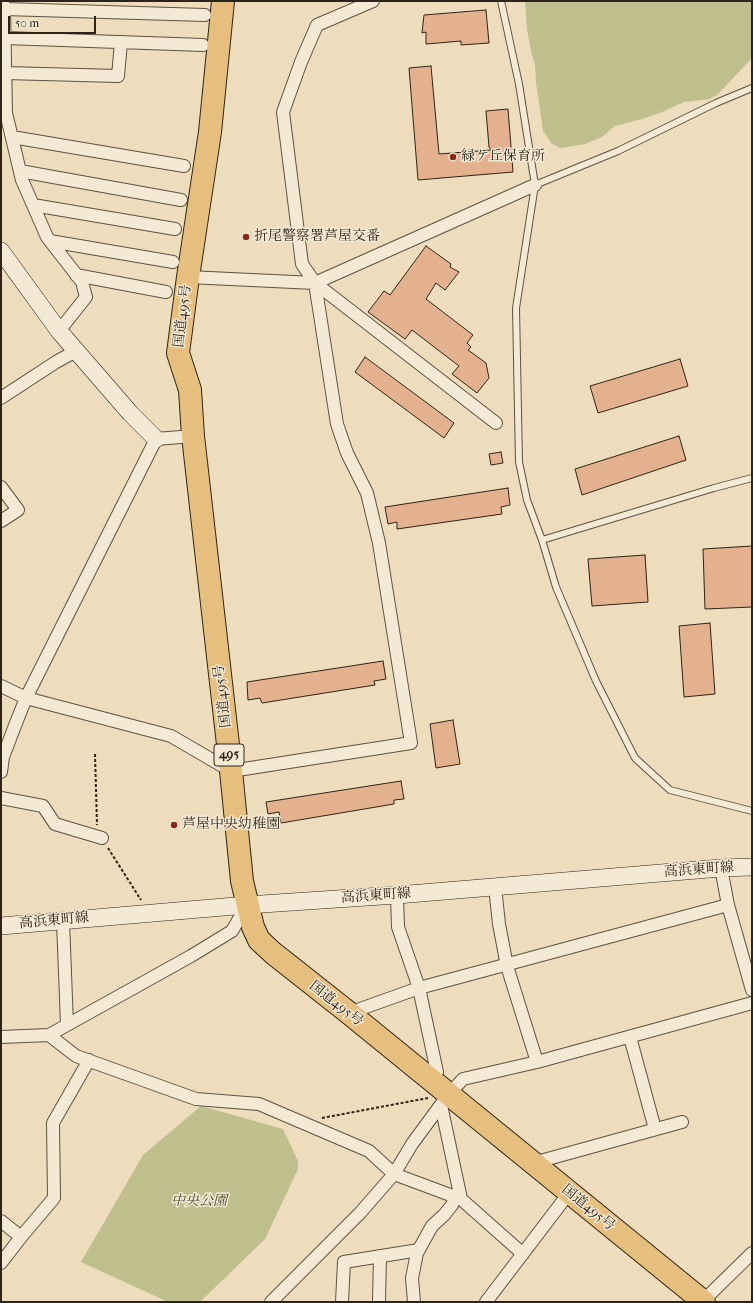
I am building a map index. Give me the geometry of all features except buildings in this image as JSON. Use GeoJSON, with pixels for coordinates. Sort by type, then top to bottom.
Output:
{"type":"FeatureCollection","features":[{"type":"Feature","properties":{"kind":"highway","name":"国道495号"},"geometry":{"type":"LineString","coordinates":[[223,1],[210,132],[178,353],[190,390],[193,436],[242,881],[253,927],[260,940],[273,954],[430,1080],[445,1100],[533,1163],[703,1302]]}},
{"type":"Feature","properties":{"kind":"main road"},"geometry":{"type":"LineString","coordinates":[[2,256],[59,331],[130,413],[156,439]]}},
{"type":"Feature","properties":{"kind":"main road","name":"高浜東町線"},"geometry":{"type":"LineString","coordinates":[[1,926],[247,905],[397,895],[722,868],[752,867]]}},
{"type":"Feature","properties":{"kind":"street"},"geometry":{"type":"LineString","coordinates":[[373,1],[318,25],[301,62],[283,112],[302,264],[315,282],[496,423]]}},
{"type":"Feature","properties":{"kind":"street"},"geometry":{"type":"LineString","coordinates":[[59,331],[86,298],[82,282],[47,237],[22,180],[6,113],[3,5],[205,15]]}},
{"type":"Feature","properties":{"kind":"street"},"geometry":{"type":"LineString","coordinates":[[5,38],[203,45]]}},
{"type":"Feature","properties":{"kind":"street"},"geometry":{"type":"LineString","coordinates":[[5,73],[118,76],[121,42]]}},
{"type":"Feature","properties":{"kind":"street"},"geometry":{"type":"LineString","coordinates":[[12,136],[184,166]]}},
{"type":"Feature","properties":{"kind":"street"},"geometry":{"type":"LineString","coordinates":[[20,171],[180,200]]}},
{"type":"Feature","properties":{"kind":"street"},"geometry":{"type":"LineString","coordinates":[[188,277],[315,282],[535,185]]}},
{"type":"Feature","properties":{"kind":"street"},"geometry":{"type":"LineString","coordinates":[[33,205],[175,229]]}},
{"type":"Feature","properties":{"kind":"street"},"geometry":{"type":"LineString","coordinates":[[50,241],[173,262]]}},
{"type":"Feature","properties":{"kind":"street"},"geometry":{"type":"LineString","coordinates":[[76,275],[166,292]]}},
{"type":"Feature","properties":{"kind":"street"},"geometry":{"type":"LineString","coordinates":[[1,686],[26,698],[172,736],[231,771],[411,743],[379,543],[367,493],[347,453],[337,424],[315,282]]}},
{"type":"Feature","properties":{"kind":"street"},"geometry":{"type":"LineString","coordinates":[[1,398],[56,362],[76,351]]}},
{"type":"Feature","properties":{"kind":"street"},"geometry":{"type":"LineString","coordinates":[[1,772],[3,757],[26,698],[156,439],[193,436]]}},
{"type":"Feature","properties":{"kind":"street"},"geometry":{"type":"LineString","coordinates":[[1,487],[18,510],[1,521]]}},
{"type":"Feature","properties":{"kind":"street"},"geometry":{"type":"LineString","coordinates":[[1,798],[43,806],[55,824],[102,838]]}},
{"type":"Feature","properties":{"kind":"street"},"geometry":{"type":"LineString","coordinates":[[722,868],[728,905],[752,990]]}},
{"type":"Feature","properties":{"kind":"street"},"geometry":{"type":"LineString","coordinates":[[494,887],[498,924],[507,966],[537,1062]]}},
{"type":"Feature","properties":{"kind":"street"},"geometry":{"type":"LineString","coordinates":[[397,895],[398,927],[420,988],[437,1072],[430,1080]]}},
{"type":"Feature","properties":{"kind":"street"},"geometry":{"type":"LineString","coordinates":[[1,1037],[49,1036],[232,931],[247,905]]}},
{"type":"Feature","properties":{"kind":"street"},"geometry":{"type":"LineString","coordinates":[[349,1014],[420,988],[507,966],[728,905]]}},
{"type":"Feature","properties":{"kind":"street"},"geometry":{"type":"LineString","coordinates":[[63,921],[67,1025]]}},
{"type":"Feature","properties":{"kind":"street"},"geometry":{"type":"LineString","coordinates":[[272,1302],[360,1213],[394,1174],[412,1144],[463,1079],[537,1062],[752,1003]]}},
{"type":"Feature","properties":{"kind":"street"},"geometry":{"type":"LineString","coordinates":[[49,1036],[76,1056],[196,1099],[259,1104],[369,1151],[394,1174],[458,1198],[523,1254]]}},
{"type":"Feature","properties":{"kind":"street"},"geometry":{"type":"LineString","coordinates":[[630,1037],[655,1129]]}},
{"type":"Feature","properties":{"kind":"street"},"geometry":{"type":"LineString","coordinates":[[1,1263],[54,1198],[53,1123],[89,1060]]}},
{"type":"Feature","properties":{"kind":"street"},"geometry":{"type":"LineString","coordinates":[[414,1302],[412,1278],[417,1253],[432,1226],[458,1198],[445,1100]]}},
{"type":"Feature","properties":{"kind":"street"},"geometry":{"type":"LineString","coordinates":[[533,1163],[682,1122]]}},
{"type":"Feature","properties":{"kind":"street"},"geometry":{"type":"LineString","coordinates":[[486,1302],[569,1193]]}},
{"type":"Feature","properties":{"kind":"street"},"geometry":{"type":"LineString","coordinates":[[1,1221],[21,1237]]}},
{"type":"Feature","properties":{"kind":"street"},"geometry":{"type":"LineString","coordinates":[[342,1302],[344,1262],[419,1250]]}},
{"type":"Feature","properties":{"kind":"street"},"geometry":{"type":"LineString","coordinates":[[703,1302],[752,1253]]}},
{"type":"Feature","properties":{"kind":"street"},"geometry":{"type":"LineString","coordinates":[[379,1302],[380,1256]]}},
{"type":"Feature","properties":{"kind":"lane"},"geometry":{"type":"LineString","coordinates":[[501,1],[519,84],[535,185],[516,308],[519,462],[527,500],[542,540],[556,587],[596,682],[635,758],[670,790],[752,811]]}},
{"type":"Feature","properties":{"kind":"lane"},"geometry":{"type":"LineString","coordinates":[[535,185],[618,151],[716,102],[752,88]]}},
{"type":"Feature","properties":{"kind":"lane"},"geometry":{"type":"LineString","coordinates":[[542,540],[752,478]]}},
{"type":"Feature","properties":{"kind":"path"},"geometry":{"type":"LineString","coordinates":[[302,1122],[445,1100]]}},
{"type":"Feature","properties":{"kind":"green space"},"geometry":{"type":"Polygon","coordinates":[[[525,1],[752,1],[752,58],[718,94],[710,99],[684,102],[660,113],[615,126],[602,137],[585,144],[561,148],[552,144],[543,131],[535,65],[527,29],[525,1]]]}},
{"type":"Feature","properties":{"kind":"green space","name":"中央公園"},"geometry":{"type":"Polygon","coordinates":[[[201,1106],[283,1129],[298,1161],[298,1169],[265,1239],[200,1302],[168,1302],[81,1262],[143,1155],[201,1106]]]}},
{"type":"Feature","properties":{"kind":"place","name":"緑ケ丘保育所"},"geometry":{"type":"Point","coordinates":[453,157]}},
{"type":"Feature","properties":{"kind":"place","name":"折尾警察署芦屋交番"},"geometry":{"type":"Point","coordinates":[246,237]}},
{"type":"Feature","properties":{"kind":"place","name":"芦屋中央幼稚園"},"geometry":{"type":"Point","coordinates":[174,825]}}]}
